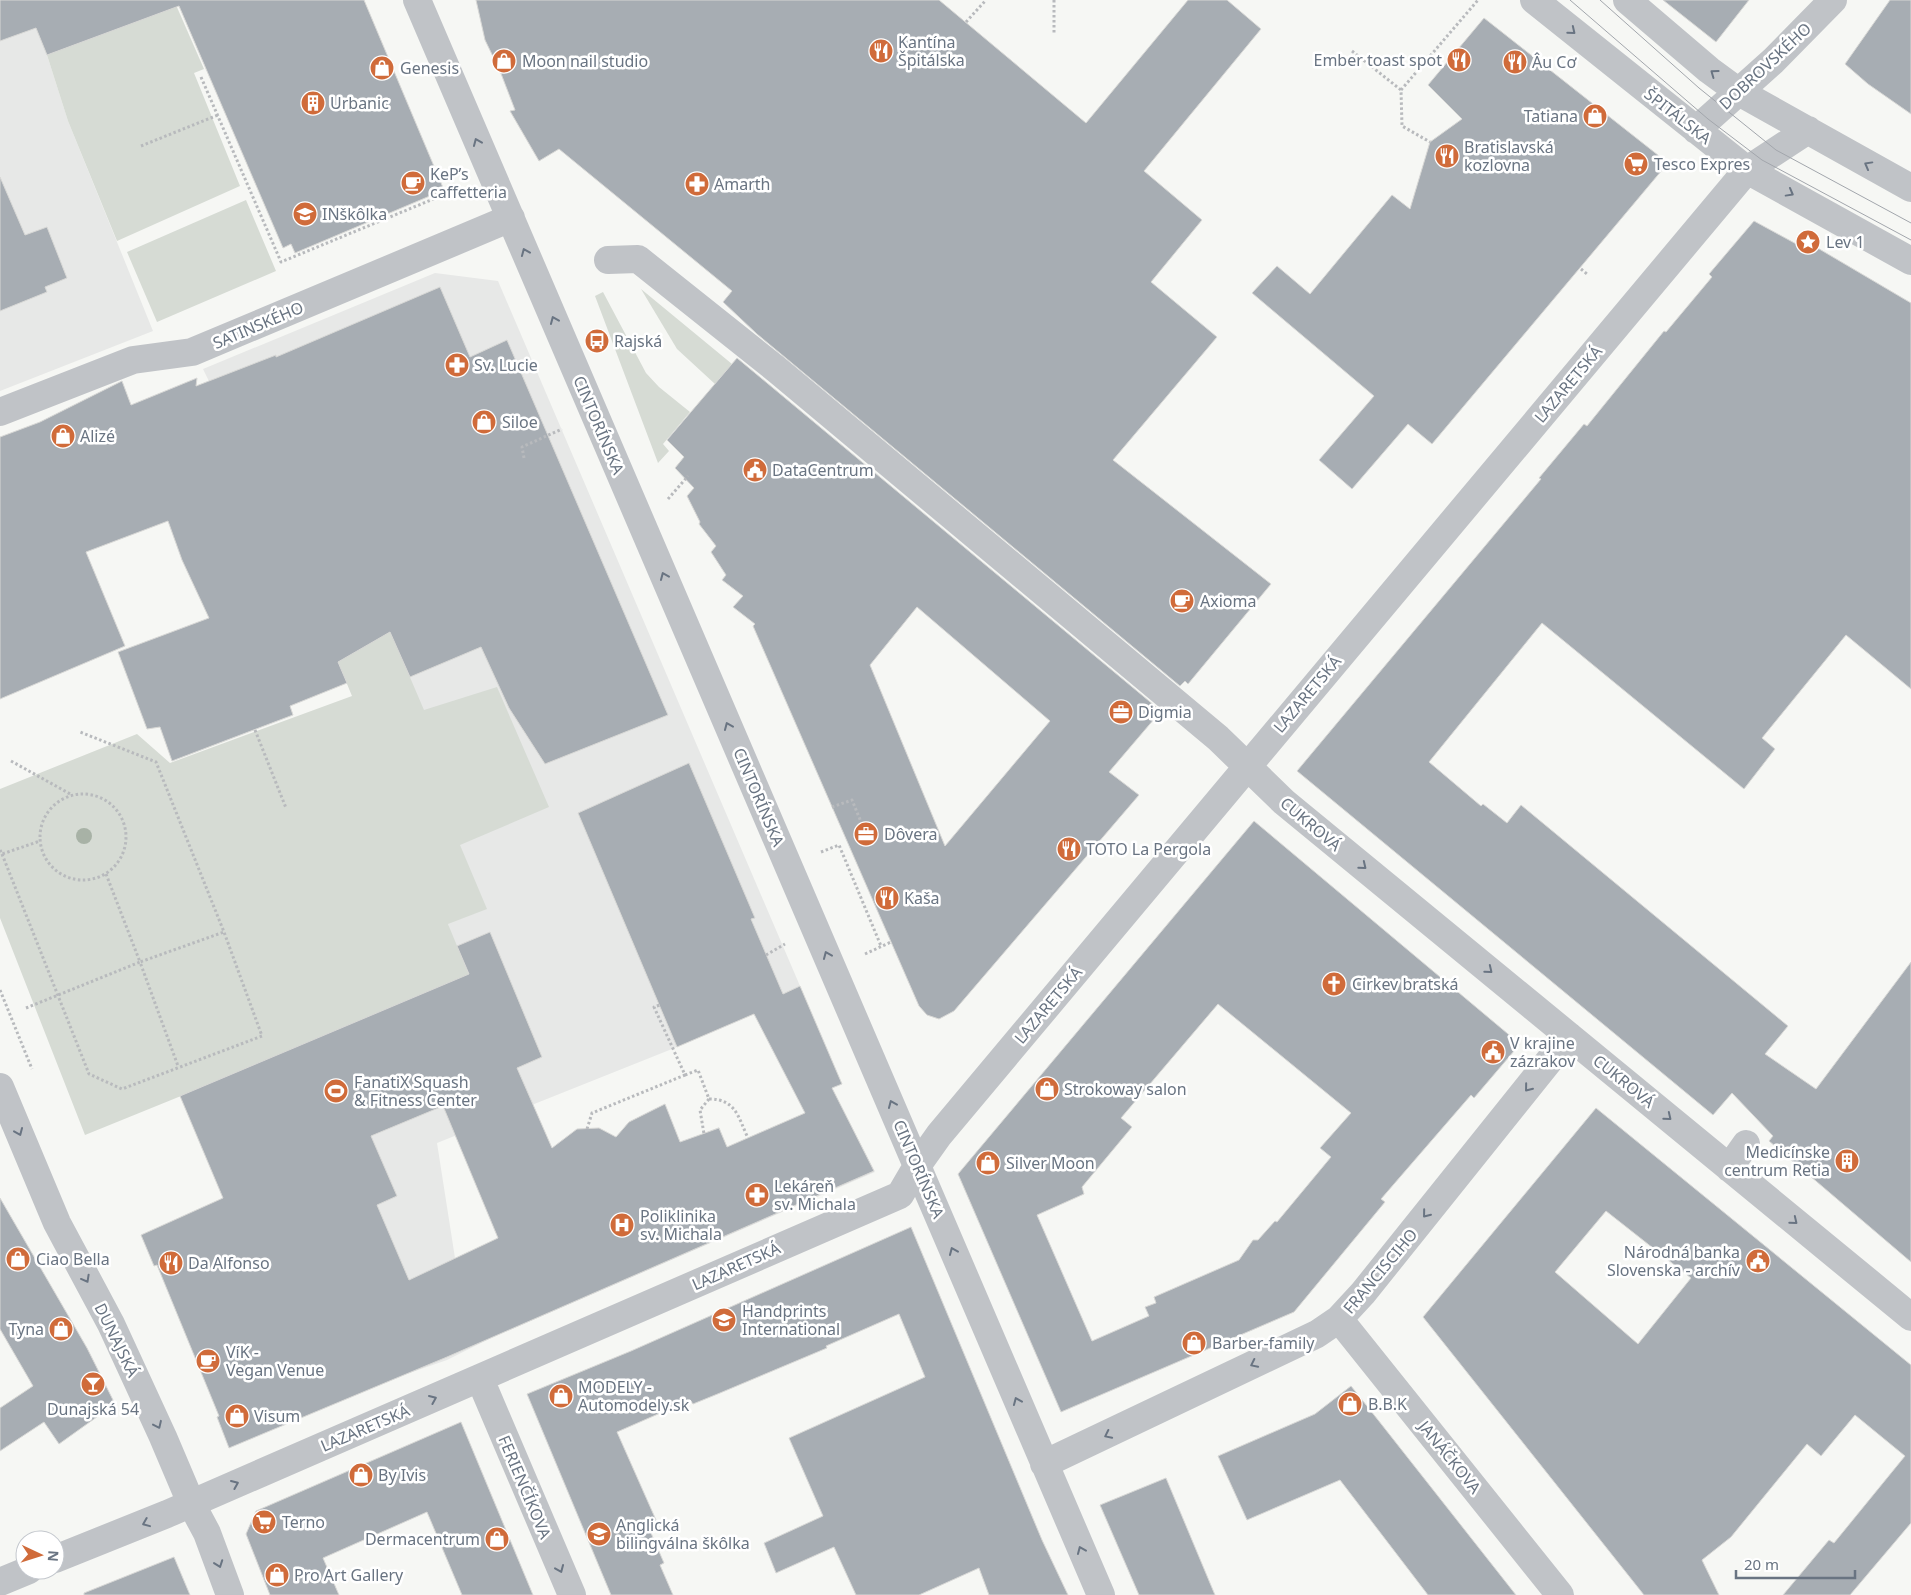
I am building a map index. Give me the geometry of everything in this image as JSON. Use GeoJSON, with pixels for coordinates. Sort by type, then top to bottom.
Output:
{"type":"FeatureCollection","features":[{"type":"Feature","properties":{"kind":"street","name":"CINTORÍNSKA"},"geometry":{"type":"LineString","coordinates":[[417,0],[1100,1595]]}},
{"type":"Feature","properties":{"kind":"street","name":"ŠPITÁLSKA"},"geometry":{"type":"LineString","coordinates":[[1534,0],[1747,170],[1911,261]]}},
{"type":"Feature","properties":{"kind":"street"},"geometry":{"type":"LineString","coordinates":[[1627,0],[1709,70],[1739,92],[1911,188]]}},
{"type":"Feature","properties":{"kind":"street","name":"DOBROVSKÉHO"},"geometry":{"type":"LineString","coordinates":[[1696,130],[1739,92],[1833,0]]}},
{"type":"Feature","properties":{"kind":"street","name":"LAZARETSKÁ"},"geometry":{"type":"LineString","coordinates":[[65,1556],[191,1504],[900,1195],[917,1166],[958,1113],[1747,170],[1808,130]]}},
{"type":"Feature","properties":{"kind":"street","name":"SATINSKÉHO"},"geometry":{"type":"LineString","coordinates":[[0,412],[133,360],[192,352],[510,218]]}},
{"type":"Feature","properties":{"kind":"street","name":"CUKROVÁ"},"geometry":{"type":"LineString","coordinates":[[608,260],[638,259],[776,369],[1218,738],[1246,767],[1292,808],[1911,1317]]}},
{"type":"Feature","properties":{"kind":"street","name":"FRANCISCIHO"},"geometry":{"type":"LineString","coordinates":[[1044,1464],[1316,1334],[1340,1319],[1363,1293],[1569,1036]]}},
{"type":"Feature","properties":{"kind":"street","name":"DUNAJSKÁ"},"geometry":{"type":"LineString","coordinates":[[0,1087],[57,1223],[111,1324],[163,1437],[191,1504],[207,1533],[230,1595]]}},
{"type":"Feature","properties":{"kind":"street"},"geometry":{"type":"LineString","coordinates":[[1729,1168],[1746,1144]]}},
{"type":"Feature","properties":{"kind":"street","name":"JANÁČKOVA"},"geometry":{"type":"LineString","coordinates":[[1340,1319],[1560,1595]]}},
{"type":"Feature","properties":{"kind":"street","name":"FERIENČÍKOVA"},"geometry":{"type":"LineString","coordinates":[[480,1379],[572,1595]]}},
{"type":"Feature","properties":{"kind":"street"},"geometry":{"type":"LineString","coordinates":[[0,1582],[15,1576]]}},
{"type":"Feature","properties":{"kind":"path"},"geometry":{"type":"LineString","coordinates":[[966,22],[986,0]]}},
{"type":"Feature","properties":{"kind":"path"},"geometry":{"type":"LineString","coordinates":[[1054,0],[1054,32]]}},
{"type":"Feature","properties":{"kind":"path"},"geometry":{"type":"LineString","coordinates":[[1430,142],[1402,126],[1401,90],[1478,0]]}},
{"type":"Feature","properties":{"kind":"path"},"geometry":{"type":"LineString","coordinates":[[1352,51],[1401,90]]}},
{"type":"Feature","properties":{"kind":"path"},"geometry":{"type":"LineString","coordinates":[[201,77],[281,262],[467,185]]}},
{"type":"Feature","properties":{"kind":"path"},"geometry":{"type":"LineString","coordinates":[[141,146],[218,115]]}},
{"type":"Feature","properties":{"kind":"path"},"geometry":{"type":"LineString","coordinates":[[1580,269],[1587,274]]}},
{"type":"Feature","properties":{"kind":"path"},"geometry":{"type":"LineString","coordinates":[[524,458],[522,447],[570,426]]}},
{"type":"Feature","properties":{"kind":"path"},"geometry":{"type":"LineString","coordinates":[[666,502],[688,476]]}},
{"type":"Feature","properties":{"kind":"path"},"geometry":{"type":"LineString","coordinates":[[255,730],[286,808]]}},
{"type":"Feature","properties":{"kind":"path"},"geometry":{"type":"LineString","coordinates":[[40,841],[1,852],[59,994],[89,1074],[122,1089],[178,1066],[262,1036],[224,932],[156,762],[80,732]]}},
{"type":"Feature","properties":{"kind":"path"},"geometry":{"type":"LineString","coordinates":[[12,760],[72,795]]}},
{"type":"Feature","properties":{"kind":"path"},"geometry":{"type":"LineString","coordinates":[[72,795],[98,796],[110,802],[120,813],[126,825],[124,853],[116,865],[106,874],[93,879],[78,880],[64,876],[52,867],[44,855],[40,841],[41,826],[47,813],[57,802],[72,795]]}},
{"type":"Feature","properties":{"kind":"path"},"geometry":{"type":"LineString","coordinates":[[832,807],[852,800],[866,834]]}},
{"type":"Feature","properties":{"kind":"path"},"geometry":{"type":"LineString","coordinates":[[814,856],[838,844],[881,946]]}},
{"type":"Feature","properties":{"kind":"path"},"geometry":{"type":"LineString","coordinates":[[106,874],[178,1066]]}},
{"type":"Feature","properties":{"kind":"path"},"geometry":{"type":"LineString","coordinates":[[26,1008],[140,962],[224,932]]}},
{"type":"Feature","properties":{"kind":"path"},"geometry":{"type":"LineString","coordinates":[[766,955],[790,941]]}},
{"type":"Feature","properties":{"kind":"path"},"geometry":{"type":"LineString","coordinates":[[857,957],[891,942]]}},
{"type":"Feature","properties":{"kind":"path"},"geometry":{"type":"LineString","coordinates":[[660,1004],[654,1007],[685,1075]]}},
{"type":"Feature","properties":{"kind":"path"},"geometry":{"type":"LineString","coordinates":[[587,1128],[592,1113],[698,1070],[709,1099]]}},
{"type":"Feature","properties":{"kind":"path"},"geometry":{"type":"LineString","coordinates":[[704,1134],[700,1110],[709,1099]]}},
{"type":"Feature","properties":{"kind":"path"},"geometry":{"type":"LineString","coordinates":[[709,1099],[723,1099],[733,1107],[748,1138]]}},
{"type":"Feature","properties":{"kind":"shaded area"},"geometry":{"type":"Polygon","coordinates":[[[0,0],[25,0],[47,55],[68,121],[153,331],[0,391],[0,0]]]}},
{"type":"Feature","properties":{"kind":"shaded area"},"geometry":{"type":"Polygon","coordinates":[[[176,5],[204,69],[194,73],[240,186],[117,241],[68,121],[47,55],[176,5]]]}},
{"type":"Feature","properties":{"kind":"shaded area"},"geometry":{"type":"Polygon","coordinates":[[[246,200],[276,271],[157,322],[127,252],[246,200]]]}},
{"type":"Feature","properties":{"kind":"shaded area"},"geometry":{"type":"Polygon","coordinates":[[[435,273],[498,281],[800,986],[677,1047],[437,1143],[455,1258],[469,1288],[512,1270],[460,1146],[537,1114],[575,1203],[626,1132],[625,1126],[654,1109],[660,1107],[671,1122],[681,1143],[719,1127],[727,1147],[779,1124],[781,1127],[806,1115],[801,1104],[832,1088],[875,1172],[491,1338],[447,1360],[398,1377],[320,1158],[497,1083],[448,924],[338,662],[341,660],[295,557],[203,369],[435,273]]]}},
{"type":"Feature","properties":{"kind":"shaded area"},"geometry":{"type":"Polygon","coordinates":[[[641,289],[732,364],[715,384],[677,349],[641,289]]]}},
{"type":"Feature","properties":{"kind":"shaded area"},"geometry":{"type":"Polygon","coordinates":[[[603,292],[646,373],[659,387],[690,412],[663,444],[669,451],[658,463],[595,296],[603,292]]]}},
{"type":"Feature","properties":{"kind":"shaded area"},"geometry":{"type":"Polygon","coordinates":[[[349,535],[424,710],[497,687],[549,807],[460,845],[487,909],[448,924],[509,1072],[181,1096],[85,1135],[0,918],[0,789],[137,734],[170,763],[352,696],[338,662],[341,660],[295,557],[349,535]]]}},
{"type":"Feature","properties":{"kind":"building","name":"Urbanic"},"geometry":{"type":"Polygon","coordinates":[[[0,0],[364,0],[444,190],[295,253],[291,244],[283,248],[179,6],[47,55],[36,28],[0,41],[0,0]]]}},
{"type":"Feature","properties":{"kind":"building"},"geometry":{"type":"Polygon","coordinates":[[[476,0],[939,0],[1086,123],[1188,0],[1227,0],[1261,29],[1144,171],[1202,220],[1151,282],[1217,337],[1113,460],[1271,584],[1188,684],[1185,681],[1180,686],[757,334],[723,302],[732,291],[559,149],[539,161],[510,111],[515,110],[500,71],[485,40],[476,0]]]}},
{"type":"Feature","properties":{"kind":"building"},"geometry":{"type":"Polygon","coordinates":[[[1663,0],[1749,0],[1716,42],[1663,0]]]}},
{"type":"Feature","properties":{"kind":"building"},"geometry":{"type":"Polygon","coordinates":[[[1890,0],[1911,0],[1911,114],[1868,84],[1845,64],[1890,0]]]}},
{"type":"Feature","properties":{"kind":"building"},"geometry":{"type":"Polygon","coordinates":[[[1484,18],[1668,163],[1432,444],[1408,424],[1352,489],[1319,460],[1374,396],[1252,293],[1277,266],[1310,294],[1392,195],[1410,209],[1430,142],[1462,119],[1428,85],[1484,18]]]}},
{"type":"Feature","properties":{"kind":"building"},"geometry":{"type":"Polygon","coordinates":[[[0,177],[25,235],[47,227],[67,278],[45,287],[47,292],[0,311],[0,177]]]}},
{"type":"Feature","properties":{"kind":"building"},"geometry":{"type":"Polygon","coordinates":[[[1754,221],[1800,246],[1804,240],[1911,303],[1911,689],[1846,635],[1762,738],[1775,749],[1744,789],[1542,623],[1429,762],[1481,806],[1483,804],[1507,823],[1521,805],[1788,1026],[1765,1054],[1816,1089],[1911,962],[1911,1262],[1769,1141],[1773,1136],[1732,1093],[1713,1115],[1297,771],[1541,479],[1539,478],[1584,424],[1587,426],[1664,331],[1666,332],[1712,277],[1709,274],[1754,221]]]}},
{"type":"Feature","properties":{"kind":"building"},"geometry":{"type":"Polygon","coordinates":[[[440,287],[470,357],[507,340],[668,715],[545,764],[509,708],[481,647],[410,677],[390,632],[338,662],[347,683],[290,706],[293,715],[172,761],[160,727],[147,729],[118,652],[209,618],[182,560],[168,521],[86,552],[125,646],[0,699],[0,437],[40,422],[122,381],[131,405],[197,378],[196,386],[276,355],[276,357],[440,287]]]}},
{"type":"Feature","properties":{"kind":"building"},"geometry":{"type":"Polygon","coordinates":[[[737,358],[1161,711],[1109,772],[1139,795],[954,1011],[939,1019],[927,1015],[919,1006],[753,626],[755,624],[733,607],[743,596],[722,580],[726,575],[711,552],[716,546],[699,524],[700,522],[687,496],[694,488],[675,468],[684,457],[667,440],[737,358]],[[917,607],[870,665],[945,846],[1050,721],[917,607]]]}},
{"type":"Feature","properties":{"kind":"building"},"geometry":{"type":"Polygon","coordinates":[[[689,763],[755,918],[751,919],[783,994],[800,986],[842,1084],[832,1088],[874,1171],[447,1357],[229,1448],[217,1417],[219,1416],[157,1265],[154,1266],[141,1235],[223,1198],[180,1096],[469,974],[457,946],[490,932],[542,1057],[517,1068],[552,1148],[577,1129],[599,1128],[616,1137],[629,1122],[665,1104],[680,1142],[719,1128],[727,1147],[805,1113],[754,1014],[677,1047],[578,813],[689,763]],[[443,1106],[371,1136],[397,1196],[377,1205],[409,1280],[498,1238],[443,1106]]]}},
{"type":"Feature","properties":{"kind":"building"},"geometry":{"type":"Polygon","coordinates":[[[1254,821],[1520,1044],[1474,1098],[1471,1095],[1381,1199],[1385,1202],[1294,1312],[1061,1412],[958,1174],[1254,821]],[[1218,1004],[1121,1118],[1132,1127],[1082,1187],[1084,1194],[1037,1215],[1092,1341],[1149,1316],[1145,1307],[1156,1303],[1154,1297],[1239,1260],[1253,1240],[1258,1240],[1275,1221],[1277,1222],[1331,1157],[1320,1148],[1351,1113],[1218,1004]]]}},
{"type":"Feature","properties":{"kind":"building"},"geometry":{"type":"Polygon","coordinates":[[[1596,1108],[1911,1365],[1911,1523],[1850,1595],[1783,1595],[1829,1540],[1834,1543],[1905,1456],[1855,1415],[1821,1456],[1807,1444],[1731,1537],[1702,1560],[1719,1595],[1644,1595],[1423,1317],[1596,1108]],[[1606,1211],[1555,1272],[1638,1344],[1691,1278],[1606,1211]]]}},
{"type":"Feature","properties":{"kind":"building"},"geometry":{"type":"Polygon","coordinates":[[[0,1198],[87,1348],[115,1404],[59,1444],[44,1422],[0,1451],[0,1408],[33,1386],[0,1329],[0,1198]]]}},
{"type":"Feature","properties":{"kind":"building"},"geometry":{"type":"Polygon","coordinates":[[[911,1227],[1042,1540],[1068,1595],[989,1595],[979,1568],[919,1595],[856,1595],[834,1547],[776,1573],[764,1543],[823,1516],[789,1438],[925,1377],[899,1314],[826,1346],[827,1348],[720,1393],[693,1404],[690,1400],[617,1432],[660,1529],[651,1533],[664,1563],[660,1565],[673,1595],[611,1595],[527,1394],[631,1351],[911,1227]]]}},
{"type":"Feature","properties":{"kind":"building"},"geometry":{"type":"Polygon","coordinates":[[[1351,1386],[1516,1595],[1428,1595],[1340,1480],[1247,1520],[1218,1456],[1315,1414],[1351,1386]]]}},
{"type":"Feature","properties":{"kind":"building"},"geometry":{"type":"Polygon","coordinates":[[[461,1422],[533,1595],[462,1595],[427,1512],[323,1558],[339,1595],[270,1595],[246,1534],[256,1511],[461,1422]]]}},
{"type":"Feature","properties":{"kind":"building"},"geometry":{"type":"Polygon","coordinates":[[[1166,1478],[1215,1595],[1139,1595],[1100,1505],[1166,1478]]]}},
{"type":"Feature","properties":{"kind":"building"},"geometry":{"type":"Polygon","coordinates":[[[174,1557],[190,1595],[84,1595],[84,1593],[174,1557]]]}},
{"type":"Feature","properties":{"kind":"tram line"},"geometry":{"type":"LineString","coordinates":[[1570,0],[1708,119],[1762,160],[1911,240]]}},
{"type":"Feature","properties":{"kind":"tram line"},"geometry":{"type":"LineString","coordinates":[[1600,0],[1699,88],[1776,150],[1911,223]]}},
{"type":"Feature","properties":{"kind":"place","name":"Kantína Špitálska"},"geometry":{"type":"Point","coordinates":[881,51]}},
{"type":"Feature","properties":{"kind":"place","name":"Ember toast spot"},"geometry":{"type":"Point","coordinates":[1459,60]}},
{"type":"Feature","properties":{"kind":"place","name":"Moon nail studio"},"geometry":{"type":"Point","coordinates":[504,61]}},
{"type":"Feature","properties":{"kind":"place","name":"Âu Cơ"},"geometry":{"type":"Point","coordinates":[1515,62]}},
{"type":"Feature","properties":{"kind":"place","name":"Genesis"},"geometry":{"type":"Point","coordinates":[382,68]}},
{"type":"Feature","properties":{"kind":"place","name":"Urbanic"},"geometry":{"type":"Point","coordinates":[313,103]}},
{"type":"Feature","properties":{"kind":"place","name":"Tatiana"},"geometry":{"type":"Point","coordinates":[1595,116]}},
{"type":"Feature","properties":{"kind":"place","name":"Bratislavská kozlovna"},"geometry":{"type":"Point","coordinates":[1447,156]}},
{"type":"Feature","properties":{"kind":"place","name":"Tesco Expres"},"geometry":{"type":"Point","coordinates":[1636,164]}},
{"type":"Feature","properties":{"kind":"place","name":"KeP’s caffetteria"},"geometry":{"type":"Point","coordinates":[413,183]}},
{"type":"Feature","properties":{"kind":"place","name":"Amarth"},"geometry":{"type":"Point","coordinates":[697,184]}},
{"type":"Feature","properties":{"kind":"place","name":"INškôlka"},"geometry":{"type":"Point","coordinates":[305,214]}},
{"type":"Feature","properties":{"kind":"place","name":"Lev 1"},"geometry":{"type":"Point","coordinates":[1808,242]}},
{"type":"Feature","properties":{"kind":"place","name":"Rajská"},"geometry":{"type":"Point","coordinates":[597,341]}},
{"type":"Feature","properties":{"kind":"place","name":"Sv. Lucie"},"geometry":{"type":"Point","coordinates":[457,365]}},
{"type":"Feature","properties":{"kind":"place","name":"Siloe"},"geometry":{"type":"Point","coordinates":[484,422]}},
{"type":"Feature","properties":{"kind":"place","name":"Alizé"},"geometry":{"type":"Point","coordinates":[63,436]}},
{"type":"Feature","properties":{"kind":"place","name":"DataCentrum"},"geometry":{"type":"Point","coordinates":[755,470]}},
{"type":"Feature","properties":{"kind":"place","name":"Axioma"},"geometry":{"type":"Point","coordinates":[1182,601]}},
{"type":"Feature","properties":{"kind":"place","name":"Digmia"},"geometry":{"type":"Point","coordinates":[1121,712]}},
{"type":"Feature","properties":{"kind":"place","name":"Dôvera"},"geometry":{"type":"Point","coordinates":[866,834]}},
{"type":"Feature","properties":{"kind":"place","name":"TOTO La Pergola"},"geometry":{"type":"Point","coordinates":[1069,849]}},
{"type":"Feature","properties":{"kind":"place","name":"Kaša"},"geometry":{"type":"Point","coordinates":[887,898]}},
{"type":"Feature","properties":{"kind":"place","name":"Cirkev bratská"},"geometry":{"type":"Point","coordinates":[1334,984]}},
{"type":"Feature","properties":{"kind":"place","name":"V krajine zázrakov"},"geometry":{"type":"Point","coordinates":[1493,1052]}},
{"type":"Feature","properties":{"kind":"place","name":"Strokoway salon"},"geometry":{"type":"Point","coordinates":[1047,1089]}},
{"type":"Feature","properties":{"kind":"place","name":"FanatiX Squash & Fitness Center"},"geometry":{"type":"Point","coordinates":[336,1091]}},
{"type":"Feature","properties":{"kind":"place","name":"Medicínske centrum Retia"},"geometry":{"type":"Point","coordinates":[1847,1161]}},
{"type":"Feature","properties":{"kind":"place","name":"Silver Moon"},"geometry":{"type":"Point","coordinates":[988,1163]}},
{"type":"Feature","properties":{"kind":"place","name":"Lekáreň sv. Michala"},"geometry":{"type":"Point","coordinates":[757,1195]}},
{"type":"Feature","properties":{"kind":"place","name":"Poliklinika sv. Michala"},"geometry":{"type":"Point","coordinates":[622,1225]}},
{"type":"Feature","properties":{"kind":"place","name":"Ciao Bella"},"geometry":{"type":"Point","coordinates":[18,1259]}},
{"type":"Feature","properties":{"kind":"place","name":"Národná banka Slovenska - archív"},"geometry":{"type":"Point","coordinates":[1758,1261]}},
{"type":"Feature","properties":{"kind":"place","name":"Da Alfonso"},"geometry":{"type":"Point","coordinates":[171,1263]}},
{"type":"Feature","properties":{"kind":"place","name":"Handprints International"},"geometry":{"type":"Point","coordinates":[724,1320]}},
{"type":"Feature","properties":{"kind":"place","name":"Tyna"},"geometry":{"type":"Point","coordinates":[61,1329]}},
{"type":"Feature","properties":{"kind":"place","name":"Barber-family"},"geometry":{"type":"Point","coordinates":[1194,1343]}},
{"type":"Feature","properties":{"kind":"place","name":"VíK - Vegan Venue"},"geometry":{"type":"Point","coordinates":[208,1361]}},
{"type":"Feature","properties":{"kind":"place","name":"Dunajská 54"},"geometry":{"type":"Point","coordinates":[93,1384]}},
{"type":"Feature","properties":{"kind":"place","name":"MODELY - Automodely.sk"},"geometry":{"type":"Point","coordinates":[561,1396]}},
{"type":"Feature","properties":{"kind":"place","name":"B.B.K"},"geometry":{"type":"Point","coordinates":[1350,1404]}},
{"type":"Feature","properties":{"kind":"place","name":"Visum"},"geometry":{"type":"Point","coordinates":[237,1416]}},
{"type":"Feature","properties":{"kind":"place","name":"By Ivis"},"geometry":{"type":"Point","coordinates":[361,1475]}},
{"type":"Feature","properties":{"kind":"place","name":"Terno"},"geometry":{"type":"Point","coordinates":[264,1522]}},
{"type":"Feature","properties":{"kind":"place","name":"Anglická bilingválna škôlka"},"geometry":{"type":"Point","coordinates":[599,1534]}},
{"type":"Feature","properties":{"kind":"place","name":"Dermacentrum"},"geometry":{"type":"Point","coordinates":[497,1539]}},
{"type":"Feature","properties":{"kind":"place","name":"Pro Art Gallery"},"geometry":{"type":"Point","coordinates":[277,1575]}}]}
